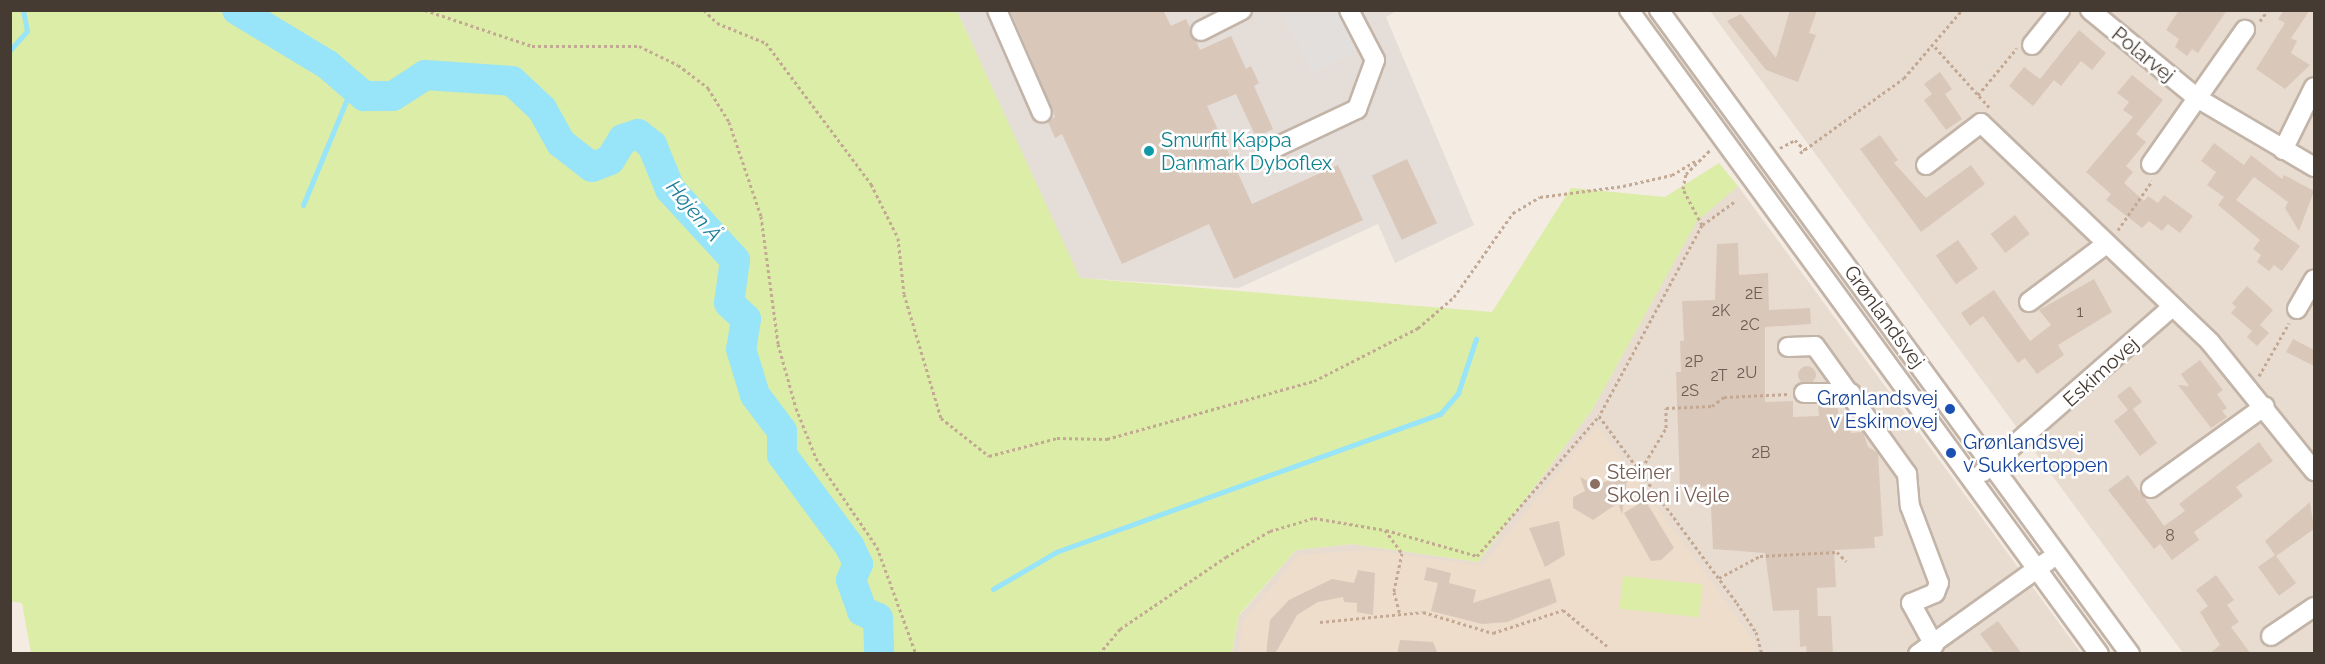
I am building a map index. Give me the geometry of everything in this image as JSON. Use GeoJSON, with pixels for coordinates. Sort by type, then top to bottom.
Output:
{"type":"FeatureCollection","features":[{"type":"Feature","properties":{"kind":"street"},"geometry":{"type":"LineString","coordinates":[[997,10],[1042,113]]}},
{"type":"Feature","properties":{"kind":"street"},"geometry":{"type":"LineString","coordinates":[[1201,31],[1242,10]]}},
{"type":"Feature","properties":{"kind":"street"},"geometry":{"type":"LineString","coordinates":[[1266,152],[1357,109],[1375,60],[1349,10]]}},
{"type":"Feature","properties":{"kind":"street","name":"Grønlandsvej"},"geometry":{"type":"LineString","coordinates":[[1629,10],[2099,654]]}},
{"type":"Feature","properties":{"kind":"street","name":"Grønlandsvej"},"geometry":{"type":"LineString","coordinates":[[1659,10],[2130,654]]}},
{"type":"Feature","properties":{"kind":"street"},"geometry":{"type":"LineString","coordinates":[[2032,45],[2060,10]]}},
{"type":"Feature","properties":{"kind":"street","name":"Polarvej"},"geometry":{"type":"LineString","coordinates":[[2090,10],[2197,98],[2314,167]]}},
{"type":"Feature","properties":{"kind":"street"},"geometry":{"type":"LineString","coordinates":[[2151,164],[2245,30]]}},
{"type":"Feature","properties":{"kind":"street"},"geometry":{"type":"LineString","coordinates":[[2283,150],[2314,87]]}},
{"type":"Feature","properties":{"kind":"street"},"geometry":{"type":"LineString","coordinates":[[1926,165],[1981,123],[2110,240],[2265,406],[2314,471]]}},
{"type":"Feature","properties":{"kind":"street"},"geometry":{"type":"LineString","coordinates":[[2029,302],[2110,240]]}},
{"type":"Feature","properties":{"kind":"street"},"geometry":{"type":"LineString","coordinates":[[2297,309],[2314,279]]}},
{"type":"Feature","properties":{"kind":"street","name":"Eskimovej"},"geometry":{"type":"LineString","coordinates":[[1972,481],[2172,307]]}},
{"type":"Feature","properties":{"kind":"street"},"geometry":{"type":"LineString","coordinates":[[1788,347],[1815,346],[1851,393],[1907,474],[1910,506],[1939,583],[1935,593],[1911,603],[1926,649],[2057,555]]}},
{"type":"Feature","properties":{"kind":"street"},"geometry":{"type":"LineString","coordinates":[[1804,393],[1851,393]]}},
{"type":"Feature","properties":{"kind":"street"},"geometry":{"type":"LineString","coordinates":[[2151,488],[2265,406]]}},
{"type":"Feature","properties":{"kind":"street"},"geometry":{"type":"LineString","coordinates":[[2271,636],[2314,607]]}},
{"type":"Feature","properties":{"kind":"path"},"geometry":{"type":"LineString","coordinates":[[425,10],[532,45],[639,46],[678,65],[708,88],[729,122],[761,216],[778,344],[796,408],[816,458],[877,547],[909,624],[915,654]]}},
{"type":"Feature","properties":{"kind":"path"},"geometry":{"type":"LineString","coordinates":[[704,10],[717,23],[766,43],[871,184],[898,238],[904,294],[941,418],[989,456],[1057,438],[1107,439],[1314,381],[1418,328],[1454,297],[1513,213],[1539,197],[1633,184],[1672,175],[1716,146]]}},
{"type":"Feature","properties":{"kind":"path"},"geometry":{"type":"LineString","coordinates":[[1800,153],[1904,78],[1962,10]]}},
{"type":"Feature","properties":{"kind":"path"},"geometry":{"type":"LineString","coordinates":[[1978,95],[2022,43],[2032,45]]}},
{"type":"Feature","properties":{"kind":"path"},"geometry":{"type":"LineString","coordinates":[[1768,157],[1795,140],[1804,150]]}},
{"type":"Feature","properties":{"kind":"path"},"geometry":{"type":"LineString","coordinates":[[1695,161],[1683,189],[1702,225]]}},
{"type":"Feature","properties":{"kind":"path"},"geometry":{"type":"LineString","coordinates":[[2110,240],[2155,177],[2151,164]]}},
{"type":"Feature","properties":{"kind":"path"},"geometry":{"type":"LineString","coordinates":[[1099,654],[1120,629],[1270,531],[1314,518],[1385,530],[1477,556],[1599,416],[1702,225],[1734,202]]}},
{"type":"Feature","properties":{"kind":"path"},"geometry":{"type":"LineString","coordinates":[[2259,376],[2297,309]]}},
{"type":"Feature","properties":{"kind":"path"},"geometry":{"type":"LineString","coordinates":[[1639,473],[1666,428],[1666,408],[1712,406],[1724,397],[1804,393]]}},
{"type":"Feature","properties":{"kind":"path"},"geometry":{"type":"LineString","coordinates":[[1599,416],[1719,578],[1756,632],[1762,654]]}},
{"type":"Feature","properties":{"kind":"path"},"geometry":{"type":"LineString","coordinates":[[1385,530],[1402,553],[1394,592],[1400,615]]}},
{"type":"Feature","properties":{"kind":"path"},"geometry":{"type":"LineString","coordinates":[[1719,578],[1760,556],[1837,552],[1846,561]]}},
{"type":"Feature","properties":{"kind":"path"},"geometry":{"type":"LineString","coordinates":[[1320,622],[1423,612],[1493,633],[1563,610],[1607,646]]}},
{"type":"Feature","properties":{"kind":"shaded area"},"geometry":{"type":"Polygon","coordinates":[[[957,11],[1397,11],[1386,17],[1474,225],[1395,263],[1378,224],[1239,288],[1079,278],[957,11]]]}},
{"type":"Feature","properties":{"kind":"shaded area"},"geometry":{"type":"Polygon","coordinates":[[[1280,11],[1339,11],[1359,50],[1313,74],[1280,11]]]}},
{"type":"Feature","properties":{"kind":"shaded area"},"geometry":{"type":"Polygon","coordinates":[[[1710,11],[2314,11],[2314,653],[2183,653],[1710,11]]]}},
{"type":"Feature","properties":{"kind":"shaded area"},"geometry":{"type":"Polygon","coordinates":[[[1738,186],[2081,653],[1232,654],[1239,616],[1296,550],[1352,544],[1478,562],[1592,410],[1697,220],[1738,186]]]}},
{"type":"Feature","properties":{"kind":"shaded area","name":"Steiner Skolen i Vejle"},"geometry":{"type":"Polygon","coordinates":[[[1597,425],[1754,641],[1756,653],[1238,654],[1243,621],[1299,555],[1371,550],[1482,566],[1597,425]]]}},
{"type":"Feature","properties":{"kind":"green space"},"geometry":{"type":"Polygon","coordinates":[[[11,10],[957,11],[1080,278],[1492,312],[1571,188],[1665,197],[1719,163],[1738,186],[1697,221],[1592,410],[1478,562],[1352,544],[1296,550],[1239,615],[1232,653],[31,653],[22,603],[10,601],[11,10]]]}},
{"type":"Feature","properties":{"kind":"green space"},"geometry":{"type":"Polygon","coordinates":[[[1623,576],[1703,584],[1699,617],[1620,609],[1623,576]]]}},
{"type":"Feature","properties":{"kind":"building","name":"Smurfit Kappa Danmark Dyboflex"},"geometry":{"type":"Polygon","coordinates":[[[1010,10],[1163,10],[1171,26],[1186,19],[1200,50],[1231,36],[1246,69],[1251,66],[1259,83],[1254,86],[1273,129],[1256,137],[1236,94],[1207,106],[1252,204],[1338,165],[1363,220],[1234,279],[1209,224],[1122,264],[1062,134],[1055,138],[1048,122],[1055,117],[1052,108],[1010,10]]]}},
{"type":"Feature","properties":{"kind":"building"},"geometry":{"type":"Polygon","coordinates":[[[1790,10],[1817,10],[1809,33],[1816,35],[1798,82],[1766,70],[1727,21],[1741,14],[1776,58],[1790,10]]]}},
{"type":"Feature","properties":{"kind":"building"},"geometry":{"type":"Polygon","coordinates":[[[2179,10],[2227,10],[2198,53],[2192,49],[2187,56],[2175,47],[2179,39],[2166,30],[2179,10]]]}},
{"type":"Feature","properties":{"kind":"building"},"geometry":{"type":"Polygon","coordinates":[[[2284,10],[2310,10],[2291,38],[2297,41],[2291,53],[2310,65],[2285,89],[2256,69],[2285,23],[2278,19],[2284,10]]]}},
{"type":"Feature","properties":{"kind":"building"},"geometry":{"type":"Polygon","coordinates":[[[2079,30],[2106,53],[2092,70],[2081,61],[2061,86],[2054,80],[2033,106],[2009,86],[2024,67],[2040,79],[2079,30]]]}},
{"type":"Feature","properties":{"kind":"building"},"geometry":{"type":"Polygon","coordinates":[[[1940,72],[1952,89],[1945,94],[1962,119],[1946,130],[1924,100],[1932,94],[1924,84],[1940,72]]]}},
{"type":"Feature","properties":{"kind":"building"},"geometry":{"type":"Polygon","coordinates":[[[2132,75],[2163,100],[2136,134],[2146,142],[2126,166],[2133,172],[2124,183],[2144,201],[2148,196],[2158,203],[2164,195],[2193,216],[2180,233],[2168,224],[2162,231],[2149,221],[2142,228],[2106,200],[2111,194],[2086,172],[2133,117],[2123,110],[2129,102],[2117,93],[2132,75]]]}},
{"type":"Feature","properties":{"kind":"building"},"geometry":{"type":"Polygon","coordinates":[[[1880,135],[1898,160],[1894,163],[1926,198],[1971,165],[1985,184],[1921,232],[1860,149],[1880,135]]]}},
{"type":"Feature","properties":{"kind":"building"},"geometry":{"type":"Polygon","coordinates":[[[2214,143],[2244,165],[2251,155],[2282,179],[2284,175],[2314,191],[2299,231],[2285,208],[2288,202],[2254,177],[2236,200],[2300,246],[2282,271],[2274,265],[2269,271],[2257,262],[2261,255],[2253,249],[2260,240],[2218,205],[2224,197],[2207,185],[2216,172],[2201,161],[2214,143]]]}},
{"type":"Feature","properties":{"kind":"building"},"geometry":{"type":"Polygon","coordinates":[[[1407,159],[1437,223],[1402,240],[1372,175],[1407,159]]]}},
{"type":"Feature","properties":{"kind":"building"},"geometry":{"type":"Polygon","coordinates":[[[2015,215],[2030,234],[2005,253],[1991,234],[2015,215]]]}},
{"type":"Feature","properties":{"kind":"building"},"geometry":{"type":"Polygon","coordinates":[[[1958,240],[1978,269],[1956,284],[1936,255],[1958,240]]]}},
{"type":"Feature","properties":{"kind":"building"},"geometry":{"type":"Polygon","coordinates":[[[1738,243],[1739,275],[1768,273],[1769,310],[1810,308],[1811,324],[1765,327],[1765,402],[1793,401],[1793,417],[1819,416],[1818,404],[1838,404],[1838,415],[1850,415],[1851,433],[1863,432],[1868,447],[1878,453],[1883,536],[1874,537],[1875,548],[1834,550],[1836,587],[1817,588],[1818,616],[1831,616],[1833,654],[1807,654],[1806,646],[1800,647],[1799,610],[1773,611],[1765,553],[1713,549],[1710,486],[1680,488],[1676,372],[1681,372],[1680,341],[1684,341],[1682,301],[1715,300],[1717,244],[1738,243]]]}},
{"type":"Feature","properties":{"kind":"building"},"geometry":{"type":"Polygon","coordinates":[[[2094,279],[2112,312],[2058,345],[2064,355],[2037,374],[2025,358],[2018,363],[1983,316],[1970,326],[1961,313],[1994,290],[2030,341],[2051,325],[2039,310],[2094,279]]]}},
{"type":"Feature","properties":{"kind":"building"},"geometry":{"type":"Polygon","coordinates":[[[2247,286],[2273,310],[2260,325],[2269,333],[2257,346],[2247,337],[2252,331],[2231,313],[2236,307],[2232,303],[2247,286]]]}},
{"type":"Feature","properties":{"kind":"building"},"geometry":{"type":"Polygon","coordinates":[[[2293,339],[2314,350],[2314,366],[2286,352],[2293,339]]]}},
{"type":"Feature","properties":{"kind":"building"},"geometry":{"type":"Polygon","coordinates":[[[2200,360],[2223,390],[2217,394],[2227,408],[2222,411],[2227,417],[2211,428],[2178,385],[2189,386],[2181,374],[2200,360]]]}},
{"type":"Feature","properties":{"kind":"building"},"geometry":{"type":"Polygon","coordinates":[[[1807,366],[1813,369],[1816,375],[1813,381],[1807,384],[1801,381],[1798,375],[1801,369],[1807,366]]]}},
{"type":"Feature","properties":{"kind":"building"},"geometry":{"type":"Polygon","coordinates":[[[2130,386],[2142,402],[2133,409],[2157,443],[2140,456],[2114,421],[2128,410],[2117,396],[2130,386]]]}},
{"type":"Feature","properties":{"kind":"building"},"geometry":{"type":"Polygon","coordinates":[[[2259,442],[2273,461],[2236,487],[2243,496],[2194,532],[2199,540],[2172,560],[2160,544],[2154,549],[2108,490],[2128,475],[2164,526],[2185,511],[2179,504],[2259,442]]]}},
{"type":"Feature","properties":{"kind":"building"},"geometry":{"type":"Polygon","coordinates":[[[1628,474],[1622,514],[1618,503],[1593,520],[1573,508],[1573,497],[1585,491],[1580,477],[1595,485],[1628,474]]]}},
{"type":"Feature","properties":{"kind":"building"},"geometry":{"type":"Polygon","coordinates":[[[1645,500],[1674,548],[1661,560],[1651,561],[1624,513],[1645,500]]]}},
{"type":"Feature","properties":{"kind":"building"},"geometry":{"type":"Polygon","coordinates":[[[2310,502],[2314,529],[2276,556],[2296,583],[2279,596],[2258,567],[2275,555],[2265,541],[2310,502]]]}},
{"type":"Feature","properties":{"kind":"building"},"geometry":{"type":"Polygon","coordinates":[[[1559,521],[1565,555],[1545,567],[1529,528],[1559,521]]]}},
{"type":"Feature","properties":{"kind":"building"},"geometry":{"type":"Polygon","coordinates":[[[1427,567],[1451,573],[1449,583],[1476,590],[1473,603],[1550,578],[1557,602],[1507,622],[1482,624],[1431,611],[1438,583],[1424,580],[1427,567]]]}},
{"type":"Feature","properties":{"kind":"building"},"geometry":{"type":"Polygon","coordinates":[[[1358,570],[1375,573],[1373,615],[1357,612],[1357,603],[1344,602],[1343,597],[1318,602],[1297,615],[1275,654],[1266,654],[1270,620],[1289,600],[1332,579],[1354,583],[1358,570]]]}},
{"type":"Feature","properties":{"kind":"building"},"geometry":{"type":"Polygon","coordinates":[[[2216,575],[2234,600],[2227,605],[2239,622],[2231,627],[2251,654],[2209,654],[2220,645],[2200,612],[2208,606],[2196,590],[2216,575]]]}},
{"type":"Feature","properties":{"kind":"building"},"geometry":{"type":"Polygon","coordinates":[[[1998,621],[2022,654],[1995,654],[1980,634],[1998,621]]]}},
{"type":"Feature","properties":{"kind":"building"},"geometry":{"type":"Polygon","coordinates":[[[1400,640],[1433,642],[1438,654],[1397,654],[1400,640]]]}},
{"type":"Feature","properties":{"kind":"waterway"},"geometry":{"type":"LineString","coordinates":[[10,50],[27,31],[23,10]]}},
{"type":"Feature","properties":{"kind":"waterway","name":"Højen Å"},"geometry":{"type":"LineString","coordinates":[[237,10],[328,65],[364,96],[393,96],[425,75],[512,81],[542,109],[561,143],[592,167],[610,160],[623,139],[638,134],[652,145],[670,189],[735,260],[729,303],[746,319],[741,349],[755,395],[782,431],[782,455],[850,547],[858,564],[851,580],[862,611],[878,618],[879,654]]}},
{"type":"Feature","properties":{"kind":"waterway"},"geometry":{"type":"LineString","coordinates":[[303,205],[351,89]]}},
{"type":"Feature","properties":{"kind":"waterway"},"geometry":{"type":"LineString","coordinates":[[993,589],[1056,552],[1440,414],[1458,393],[1476,339]]}},
{"type":"Feature","properties":{"kind":"place","name":"Smurfit Kappa Danmark Dyboflex"},"geometry":{"type":"Point","coordinates":[1149,151]}},
{"type":"Feature","properties":{"kind":"place","name":"Grønlandsvej v Eskimovej"},"geometry":{"type":"Point","coordinates":[1950,409]}},
{"type":"Feature","properties":{"kind":"place","name":"Grønlandsvej v Sukkertoppen"},"geometry":{"type":"Point","coordinates":[1951,453]}},
{"type":"Feature","properties":{"kind":"place","name":"Steiner Skolen i Vejle"},"geometry":{"type":"Point","coordinates":[1595,484]}}]}
